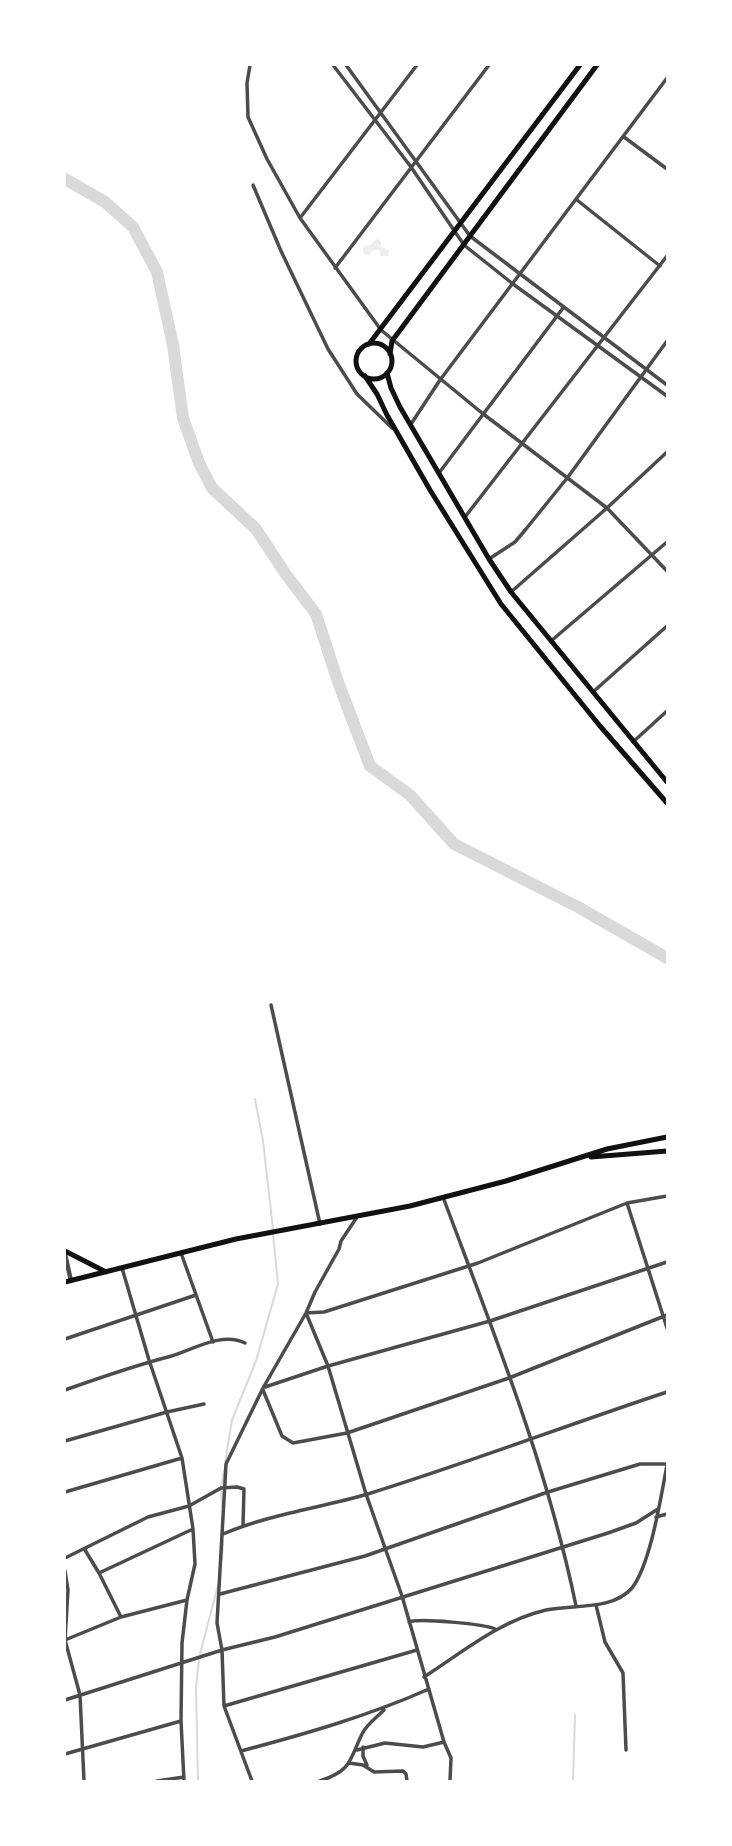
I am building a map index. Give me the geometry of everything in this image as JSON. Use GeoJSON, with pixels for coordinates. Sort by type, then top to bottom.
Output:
{"type":"FeatureCollection","features":[{"type":"Feature","properties":{"kind":"highway"},"geometry":{"type":"LineString","coordinates":[[580,65],[381,330],[360,350],[356,360],[358,370],[377,394],[501,604],[600,726],[667,803]]}},
{"type":"Feature","properties":{"kind":"highway"},"geometry":{"type":"LineString","coordinates":[[365,376],[377,379],[387,373],[391,362],[392,341],[597,65]]}},
{"type":"Feature","properties":{"kind":"highway"},"geometry":{"type":"LineString","coordinates":[[369,344],[381,345],[390,354]]}},
{"type":"Feature","properties":{"kind":"highway"},"geometry":{"type":"LineString","coordinates":[[387,373],[400,407],[485,553],[511,592],[667,782]]}},
{"type":"Feature","properties":{"kind":"highway"},"geometry":{"type":"LineString","coordinates":[[472,559],[485,553]]}},
{"type":"Feature","properties":{"kind":"highway"},"geometry":{"type":"LineString","coordinates":[[68,1281],[236,1239],[357,1217],[443,1197],[607,1149],[667,1137]]}},
{"type":"Feature","properties":{"kind":"highway"},"geometry":{"type":"LineString","coordinates":[[588,1156],[609,1157],[667,1151]]}},
{"type":"Feature","properties":{"kind":"highway"},"geometry":{"type":"LineString","coordinates":[[65,1253],[106,1272]]}},
{"type":"Feature","properties":{"kind":"street"},"geometry":{"type":"LineString","coordinates":[[250,65],[247,83],[248,117],[267,159],[300,218],[381,330],[440,380],[607,509],[667,571]]}},
{"type":"Feature","properties":{"kind":"street"},"geometry":{"type":"LineString","coordinates":[[333,65],[411,167],[464,245],[667,396]]}},
{"type":"Feature","properties":{"kind":"street"},"geometry":{"type":"LineString","coordinates":[[339,70],[344,65],[382,112],[470,236],[667,385]]}},
{"type":"Feature","properties":{"kind":"street"},"geometry":{"type":"LineString","coordinates":[[300,218],[417,65]]}},
{"type":"Feature","properties":{"kind":"street"},"geometry":{"type":"LineString","coordinates":[[335,268],[489,65]]}},
{"type":"Feature","properties":{"kind":"street"},"geometry":{"type":"LineString","coordinates":[[411,424],[440,380],[667,78]]}},
{"type":"Feature","properties":{"kind":"street"},"geometry":{"type":"LineString","coordinates":[[623,137],[667,169]]}},
{"type":"Feature","properties":{"kind":"street"},"geometry":{"type":"LineString","coordinates":[[253,185],[297,286],[340,369],[357,394],[399,435]]}},
{"type":"Feature","properties":{"kind":"street"},"geometry":{"type":"LineString","coordinates":[[577,200],[660,266]]}},
{"type":"Feature","properties":{"kind":"street"},"geometry":{"type":"LineString","coordinates":[[465,517],[667,257]]}},
{"type":"Feature","properties":{"kind":"street"},"geometry":{"type":"LineString","coordinates":[[439,472],[563,308]]}},
{"type":"Feature","properties":{"kind":"street"},"geometry":{"type":"LineString","coordinates":[[489,559],[515,542],[568,477],[667,341]]}},
{"type":"Feature","properties":{"kind":"street"},"geometry":{"type":"LineString","coordinates":[[511,592],[607,509],[667,452]]}},
{"type":"Feature","properties":{"kind":"street"},"geometry":{"type":"LineString","coordinates":[[551,641],[667,542]]}},
{"type":"Feature","properties":{"kind":"street"},"geometry":{"type":"LineString","coordinates":[[592,693],[667,626]]}},
{"type":"Feature","properties":{"kind":"street"},"geometry":{"type":"LineString","coordinates":[[633,742],[667,711]]}},
{"type":"Feature","properties":{"kind":"street"},"geometry":{"type":"LineString","coordinates":[[271,1005],[320,1224]]}},
{"type":"Feature","properties":{"kind":"street"},"geometry":{"type":"LineString","coordinates":[[306,1314],[324,1312],[469,1265],[627,1203],[667,1196]]}},
{"type":"Feature","properties":{"kind":"street"},"geometry":{"type":"LineString","coordinates":[[443,1197],[490,1321],[548,1492],[564,1546],[576,1606]]}},
{"type":"Feature","properties":{"kind":"street"},"geometry":{"type":"LineString","coordinates":[[627,1203],[667,1328]]}},
{"type":"Feature","properties":{"kind":"street"},"geometry":{"type":"LineString","coordinates":[[252,1781],[224,1706],[222,1650],[217,1623],[226,1464],[263,1388],[306,1314],[341,1241],[357,1217]]}},
{"type":"Feature","properties":{"kind":"street"},"geometry":{"type":"LineString","coordinates":[[65,1253],[68,1281]]}},
{"type":"Feature","properties":{"kind":"street"},"geometry":{"type":"LineString","coordinates":[[181,1253],[213,1342]]}},
{"type":"Feature","properties":{"kind":"street"},"geometry":{"type":"LineString","coordinates":[[263,1388],[328,1366],[490,1321],[667,1262]]}},
{"type":"Feature","properties":{"kind":"street"},"geometry":{"type":"LineString","coordinates":[[122,1268],[182,1458],[193,1529],[195,1564],[187,1600],[183,1643],[181,1721],[184,1779],[157,1781]]}},
{"type":"Feature","properties":{"kind":"street"},"geometry":{"type":"LineString","coordinates":[[65,1339],[196,1295]]}},
{"type":"Feature","properties":{"kind":"street"},"geometry":{"type":"LineString","coordinates":[[306,1314],[328,1366],[366,1494],[402,1596],[424,1678],[451,1758],[450,1781]]}},
{"type":"Feature","properties":{"kind":"street"},"geometry":{"type":"LineString","coordinates":[[263,1388],[271,1415],[282,1436],[293,1443],[347,1433],[509,1378],[665,1316]]}},
{"type":"Feature","properties":{"kind":"street"},"geometry":{"type":"LineString","coordinates":[[65,1390],[149,1360],[168,1357],[213,1342],[238,1340],[246,1343]]}},
{"type":"Feature","properties":{"kind":"street"},"geometry":{"type":"LineString","coordinates":[[222,1534],[243,1525],[366,1494],[667,1392]]}},
{"type":"Feature","properties":{"kind":"street"},"geometry":{"type":"LineString","coordinates":[[65,1441],[204,1404]]}},
{"type":"Feature","properties":{"kind":"street"},"geometry":{"type":"LineString","coordinates":[[65,1493],[182,1458]]}},
{"type":"Feature","properties":{"kind":"street"},"geometry":{"type":"LineString","coordinates":[[220,1594],[386,1549],[548,1492],[640,1464],[667,1464],[645,1560],[637,1580],[619,1599],[596,1605],[544,1611],[495,1629],[424,1678]]}},
{"type":"Feature","properties":{"kind":"street"},"geometry":{"type":"LineString","coordinates":[[65,1558],[148,1517],[189,1506],[225,1487],[244,1489],[243,1525]]}},
{"type":"Feature","properties":{"kind":"street"},"geometry":{"type":"LineString","coordinates":[[65,1699],[222,1650],[275,1637],[636,1523],[658,1509]]}},
{"type":"Feature","properties":{"kind":"street"},"geometry":{"type":"LineString","coordinates":[[656,1517],[667,1514]]}},
{"type":"Feature","properties":{"kind":"street"},"geometry":{"type":"LineString","coordinates":[[99,1573],[193,1529]]}},
{"type":"Feature","properties":{"kind":"street"},"geometry":{"type":"LineString","coordinates":[[85,1550],[121,1618]]}},
{"type":"Feature","properties":{"kind":"street"},"geometry":{"type":"LineString","coordinates":[[65,1571],[65,1640],[80,1695],[84,1781]]}},
{"type":"Feature","properties":{"kind":"street"},"geometry":{"type":"LineString","coordinates":[[65,1640],[121,1618],[187,1600]]}},
{"type":"Feature","properties":{"kind":"street"},"geometry":{"type":"LineString","coordinates":[[596,1605],[605,1642],[623,1674],[626,1750]]}},
{"type":"Feature","properties":{"kind":"street"},"geometry":{"type":"LineString","coordinates":[[409,1622],[426,1620],[488,1625],[495,1629]]}},
{"type":"Feature","properties":{"kind":"street"},"geometry":{"type":"LineString","coordinates":[[224,1706],[417,1650]]}},
{"type":"Feature","properties":{"kind":"street"},"geometry":{"type":"LineString","coordinates":[[241,1751],[386,1708],[429,1689]]}},
{"type":"Feature","properties":{"kind":"street"},"geometry":{"type":"LineString","coordinates":[[320,1781],[334,1776],[349,1763],[364,1730],[386,1708]]}},
{"type":"Feature","properties":{"kind":"street"},"geometry":{"type":"LineString","coordinates":[[65,1754],[181,1721]]}},
{"type":"Feature","properties":{"kind":"street"},"geometry":{"type":"LineString","coordinates":[[356,1750],[397,1743],[423,1747],[444,1742]]}},
{"type":"Feature","properties":{"kind":"street"},"geometry":{"type":"LineString","coordinates":[[363,1747],[368,1768]]}},
{"type":"Feature","properties":{"kind":"street"},"geometry":{"type":"LineString","coordinates":[[349,1763],[357,1763],[374,1772],[403,1771],[407,1774],[407,1781]]}},
{"type":"Feature","properties":{"kind":"shaded area"},"geometry":{"type":"Polygon","coordinates":[[[377,239],[381,242],[381,247],[389,250],[388,256],[381,256],[379,250],[373,250],[369,255],[363,253],[363,246],[370,245],[377,239]]]}},
{"type":"Feature","properties":{"kind":"waterway"},"geometry":{"type":"LineString","coordinates":[[65,179],[105,202],[133,227],[157,272],[173,345],[183,418],[199,463],[212,488],[256,529],[316,614],[370,766],[410,795],[454,844],[578,907],[667,958]]}},
{"type":"Feature","properties":{"kind":"waterway"},"geometry":{"type":"LineString","coordinates":[[255,1099],[263,1141],[273,1229]]}},
{"type":"Feature","properties":{"kind":"waterway"},"geometry":{"type":"LineString","coordinates":[[225,1462],[232,1420],[256,1361],[278,1284],[273,1234]]}},
{"type":"Feature","properties":{"kind":"waterway"},"geometry":{"type":"LineString","coordinates":[[222,1507],[224,1471]]}},
{"type":"Feature","properties":{"kind":"waterway"},"geometry":{"type":"LineString","coordinates":[[222,1559],[223,1541]]}},
{"type":"Feature","properties":{"kind":"waterway"},"geometry":{"type":"LineString","coordinates":[[200,1654],[218,1585]]}},
{"type":"Feature","properties":{"kind":"waterway"},"geometry":{"type":"LineString","coordinates":[[198,1781],[196,1688],[199,1660]]}},
{"type":"Feature","properties":{"kind":"waterway"},"geometry":{"type":"LineString","coordinates":[[573,1781],[575,1715]]}}]}
